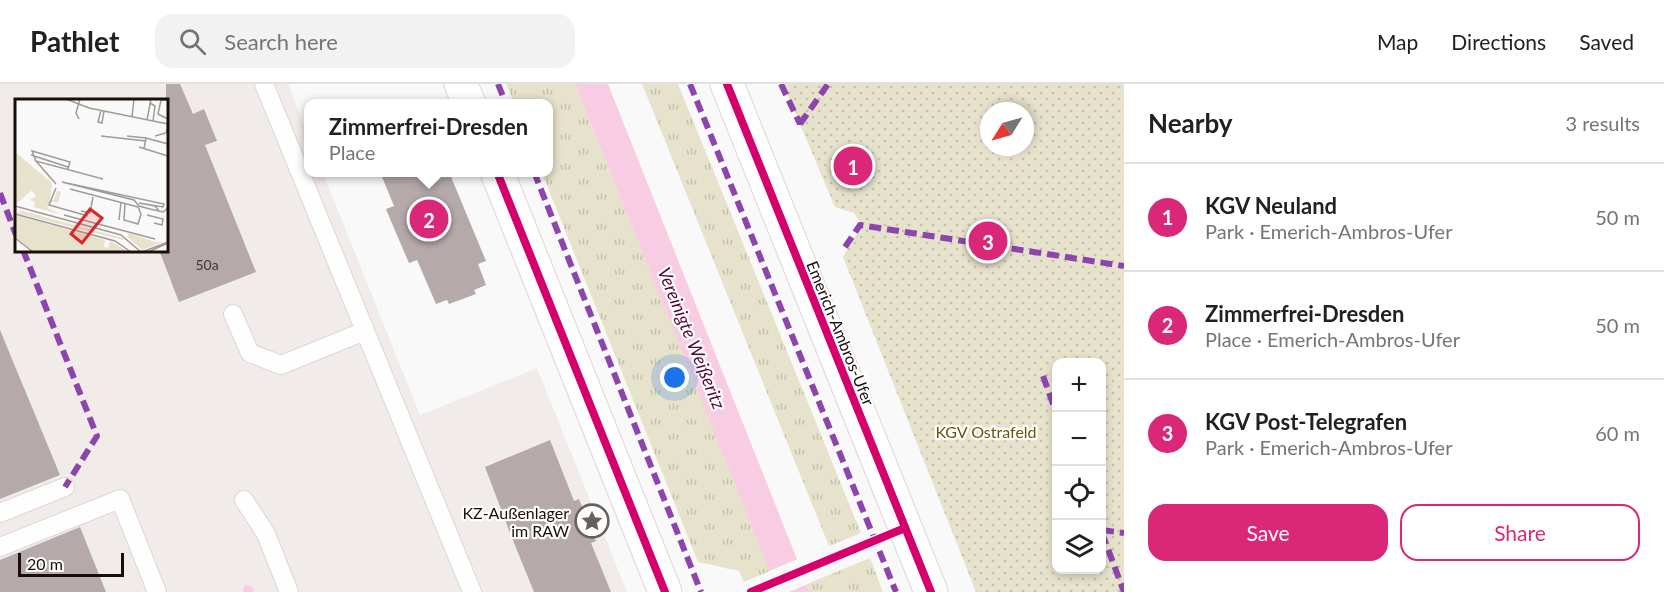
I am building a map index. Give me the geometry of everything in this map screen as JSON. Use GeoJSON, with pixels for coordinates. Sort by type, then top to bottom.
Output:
{"type":"FeatureCollection","features":[{"type":"Feature","properties":{"kind":"main road"},"geometry":{"type":"LineString","coordinates":[[461,84],[467,99]]}},
{"type":"Feature","properties":{"kind":"main road","name":"Emerich-Ambros-Ufer"},"geometry":{"type":"LineString","coordinates":[[728,84],[931,592]]}},
{"type":"Feature","properties":{"kind":"main road"},"geometry":{"type":"LineString","coordinates":[[499,177],[665,592]]}},
{"type":"Feature","properties":{"kind":"lane"},"geometry":{"type":"LineString","coordinates":[[264,84],[472,592]]}},
{"type":"Feature","properties":{"kind":"lane"},"geometry":{"type":"LineString","coordinates":[[233,314],[250,353],[281,365],[365,331]]}},
{"type":"Feature","properties":{"kind":"lane"},"geometry":{"type":"LineString","coordinates":[[0,513],[65,487]]}},
{"type":"Feature","properties":{"kind":"lane"},"geometry":{"type":"LineString","coordinates":[[0,547],[120,499],[157,592]]}},
{"type":"Feature","properties":{"kind":"lane"},"geometry":{"type":"LineString","coordinates":[[244,500],[266,534],[289,592]]}},
{"type":"Feature","properties":{"kind":"shaded area"},"geometry":{"type":"Polygon","coordinates":[[[0,84],[288,84],[304,124],[304,177],[325,177],[420,415],[537,368],[627,592],[0,592],[0,84]]]}},
{"type":"Feature","properties":{"kind":"green space"},"geometry":{"type":"Polygon","coordinates":[[[506,84],[575,84],[770,571],[744,582],[739,571],[698,562],[544,177],[553,177],[553,99],[512,99],[506,84]]]}},
{"type":"Feature","properties":{"kind":"green space"},"geometry":{"type":"Polygon","coordinates":[[[642,84],[678,84],[861,533],[829,546],[642,84]]]}},
{"type":"Feature","properties":{"kind":"green space","name":"KGV Ostrafeld"},"geometry":{"type":"Polygon","coordinates":[[[783,84],[1124,84],[1124,592],[976,592],[843,257],[862,225],[854,213],[835,207],[783,84]]]}},
{"type":"Feature","properties":{"kind":"green space"},"geometry":{"type":"Polygon","coordinates":[[[870,558],[883,592],[810,592],[807,584],[870,558]]]}},
{"type":"Feature","properties":{"kind":"water","name":"Vereinigte Weißeritz"},"geometry":{"type":"Polygon","coordinates":[[[575,84],[608,84],[810,592],[778,592],[575,84]]]}},
{"type":"Feature","properties":{"kind":"pier"},"geometry":{"type":"Polygon","coordinates":[[[800,558],[810,583],[789,592],[775,592],[767,572],[800,558]]]}},
{"type":"Feature","properties":{"kind":"building"},"geometry":{"type":"Polygon","coordinates":[[[166,84],[180,84],[193,114],[204,109],[217,141],[205,145],[256,272],[179,302],[160,252],[168,252],[168,99],[166,99],[166,84]]]}},
{"type":"Feature","properties":{"kind":"building"},"geometry":{"type":"Polygon","coordinates":[[[382,177],[451,177],[486,261],[478,264],[486,285],[474,290],[476,294],[449,304],[447,300],[436,304],[417,260],[409,263],[396,233],[386,209],[394,206],[382,177]]]}},
{"type":"Feature","properties":{"kind":"building"},"geometry":{"type":"Polygon","coordinates":[[[0,330],[60,475],[0,499],[0,330]]]}},
{"type":"Feature","properties":{"kind":"building"},"geometry":{"type":"Polygon","coordinates":[[[550,440],[574,501],[579,499],[596,541],[591,543],[611,592],[534,592],[512,538],[485,467],[550,440]]]}},
{"type":"Feature","properties":{"kind":"building"},"geometry":{"type":"Polygon","coordinates":[[[80,527],[106,592],[0,592],[0,560],[80,527]]]}},
{"type":"Feature","properties":{"kind":"marked path"},"geometry":{"type":"LineString","coordinates":[[498,84],[504,99]]}},
{"type":"Feature","properties":{"kind":"marked path"},"geometry":{"type":"LineString","coordinates":[[690,84],[896,592]]}},
{"type":"Feature","properties":{"kind":"marked path"},"geometry":{"type":"LineString","coordinates":[[781,84],[800,124]]}},
{"type":"Feature","properties":{"kind":"marked path"},"geometry":{"type":"LineString","coordinates":[[800,124],[828,84]]}},
{"type":"Feature","properties":{"kind":"marked path"},"geometry":{"type":"LineString","coordinates":[[536,177],[701,592]]}},
{"type":"Feature","properties":{"kind":"marked path"},"geometry":{"type":"LineString","coordinates":[[0,193],[15,232]]}},
{"type":"Feature","properties":{"kind":"marked path"},"geometry":{"type":"LineString","coordinates":[[845,247],[860,225],[1124,266]]}},
{"type":"Feature","properties":{"kind":"marked path"},"geometry":{"type":"LineString","coordinates":[[24,252],[97,436],[65,487]]}},
{"type":"Feature","properties":{"kind":"marked path"},"geometry":{"type":"LineString","coordinates":[[1043,376],[1052,401]]}},
{"type":"Feature","properties":{"kind":"marked path"},"geometry":{"type":"LineString","coordinates":[[1106,531],[1124,533]]}},
{"type":"Feature","properties":{"kind":"marked path"},"geometry":{"type":"LineString","coordinates":[[1106,544],[1124,592]]}},
{"type":"Feature","properties":{"kind":"cycle path"},"geometry":{"type":"LineString","coordinates":[[727,84],[931,592]]}},
{"type":"Feature","properties":{"kind":"cycle path"},"geometry":{"type":"LineString","coordinates":[[499,177],[665,592]]}},
{"type":"Feature","properties":{"kind":"cycle path"},"geometry":{"type":"LineString","coordinates":[[751,592],[905,528]]}},
{"type":"Feature","properties":{"kind":"place","name":"KGV Neuland"},"geometry":{"type":"Point","coordinates":[853,166]}},
{"type":"Feature","properties":{"kind":"place","name":"Zimmerfrei-Dresden"},"geometry":{"type":"Point","coordinates":[429,219]}},
{"type":"Feature","properties":{"kind":"place","name":"KGV Post-Telegrafen"},"geometry":{"type":"Point","coordinates":[988,241]}},
{"type":"Feature","properties":{"kind":"place","name":"KZ-Außenlager im RAW"},"geometry":{"type":"Point","coordinates":[592,521]}}]}
